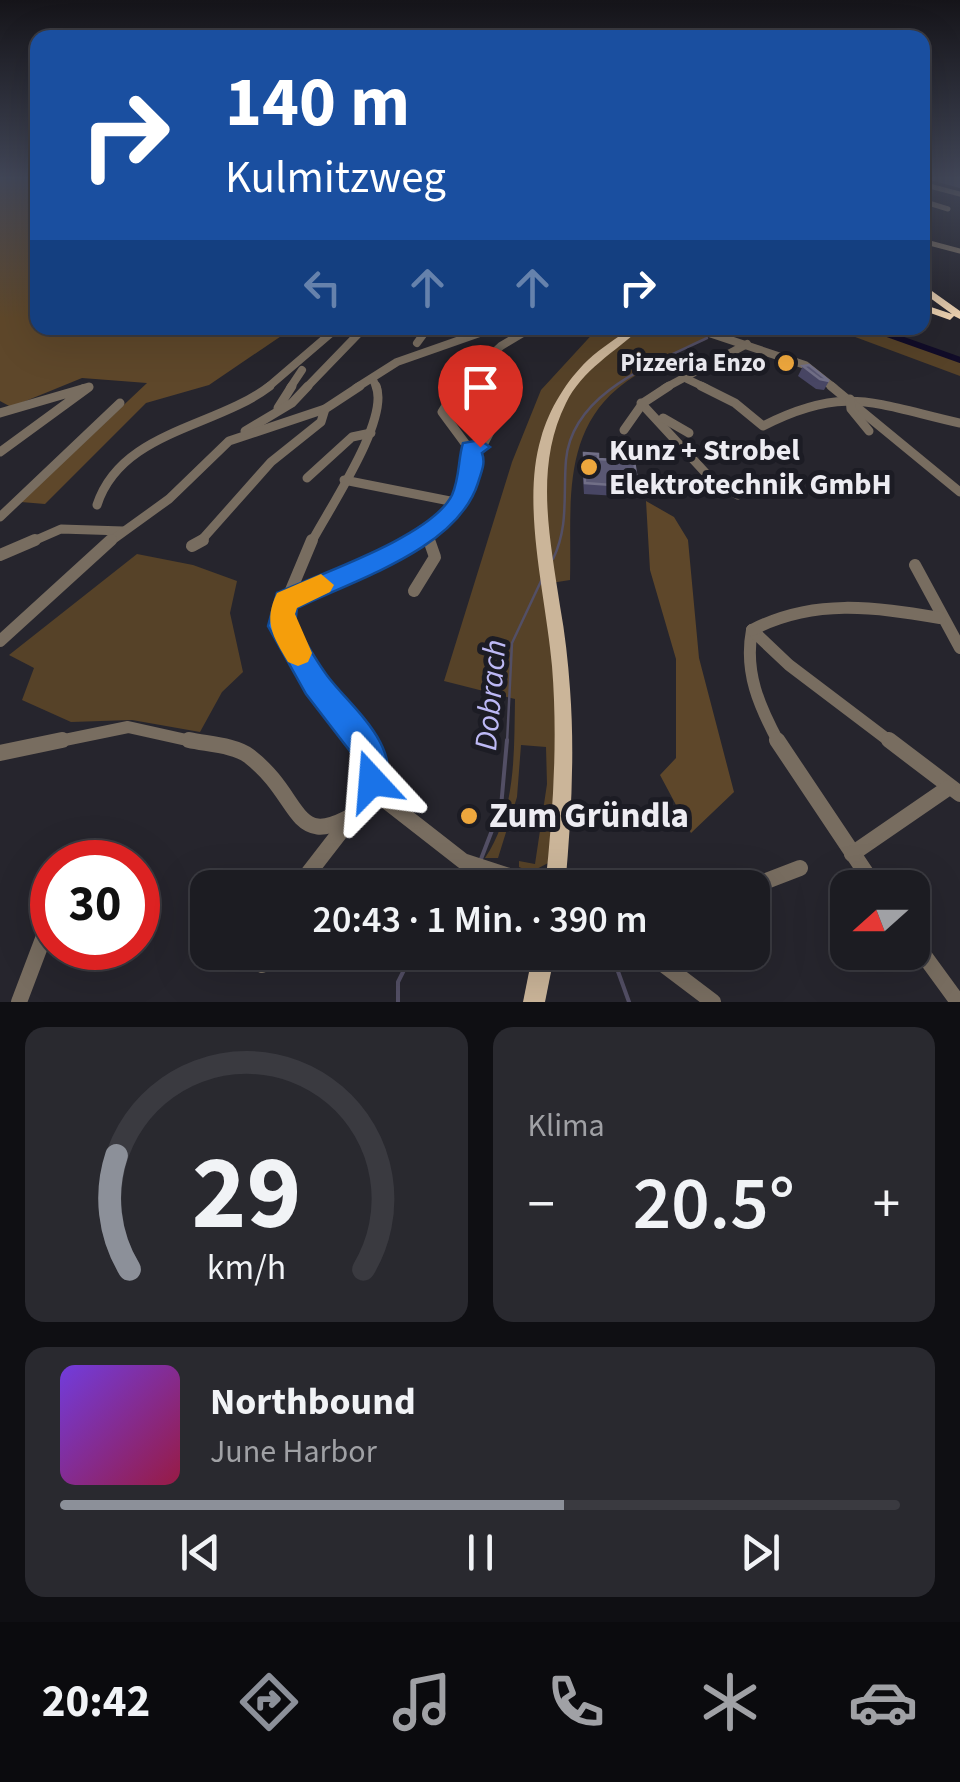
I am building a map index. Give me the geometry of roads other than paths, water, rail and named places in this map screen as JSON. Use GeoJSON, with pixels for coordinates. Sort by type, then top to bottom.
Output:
{"type":"FeatureCollection","features":[{"type":"Feature","properties":{"kind":"highway"},"geometry":{"type":"LineString","coordinates":[[930,294],[960,321]]}},
{"type":"Feature","properties":{"kind":"highway"},"geometry":{"type":"LineString","coordinates":[[930,312],[960,321]]}},
{"type":"Feature","properties":{"kind":"main road"},"geometry":{"type":"LineString","coordinates":[[556,870],[565,757],[545,551],[541,456],[548,424],[576,374],[627,335]]}},
{"type":"Feature","properties":{"kind":"main road"},"geometry":{"type":"LineString","coordinates":[[534,1002],[540,970]]}},
{"type":"Feature","properties":{"kind":"street"},"geometry":{"type":"LineString","coordinates":[[930,243],[960,251]]}},
{"type":"Feature","properties":{"kind":"street"},"geometry":{"type":"LineString","coordinates":[[97,505],[103,486],[130,458],[254,397],[329,335]]}},
{"type":"Feature","properties":{"kind":"street"},"geometry":{"type":"LineString","coordinates":[[0,641],[124,531],[169,499],[210,456],[296,398],[357,335]]}},
{"type":"Feature","properties":{"kind":"street"},"geometry":{"type":"LineString","coordinates":[[416,343],[422,335]]}},
{"type":"Feature","properties":{"kind":"street"},"geometry":{"type":"LineString","coordinates":[[236,438],[324,409],[415,354],[478,335]]}},
{"type":"Feature","properties":{"kind":"street"},"geometry":{"type":"LineString","coordinates":[[286,601],[427,534],[460,503],[474,461],[470,448],[444,420],[442,412],[460,382],[498,348],[519,335]]}},
{"type":"Feature","properties":{"kind":"street"},"geometry":{"type":"LineString","coordinates":[[717,335],[805,364],[960,492]]}},
{"type":"Feature","properties":{"kind":"street"},"geometry":{"type":"LineString","coordinates":[[474,337],[498,348]]}},
{"type":"Feature","properties":{"kind":"street"},"geometry":{"type":"LineString","coordinates":[[624,430],[630,412],[642,403],[747,344]]}},
{"type":"Feature","properties":{"kind":"street"},"geometry":{"type":"LineString","coordinates":[[275,413],[302,370]]}},
{"type":"Feature","properties":{"kind":"street"},"geometry":{"type":"LineString","coordinates":[[687,378],[735,402],[762,426],[804,405],[850,398],[960,423]]}},
{"type":"Feature","properties":{"kind":"street"},"geometry":{"type":"LineString","coordinates":[[373,380],[379,394],[371,433],[286,601],[282,626],[316,685],[368,748],[372,781],[381,797],[464,862],[489,870]]}},
{"type":"Feature","properties":{"kind":"street"},"geometry":{"type":"LineString","coordinates":[[0,413],[89,387],[0,452]]}},
{"type":"Feature","properties":{"kind":"street"},"geometry":{"type":"LineString","coordinates":[[470,448],[483,444],[508,398]]}},
{"type":"Feature","properties":{"kind":"street"},"geometry":{"type":"LineString","coordinates":[[850,398],[851,410],[869,431]]}},
{"type":"Feature","properties":{"kind":"street"},"geometry":{"type":"LineString","coordinates":[[0,516],[120,403]]}},
{"type":"Feature","properties":{"kind":"street"},"geometry":{"type":"LineString","coordinates":[[642,403],[689,434]]}},
{"type":"Feature","properties":{"kind":"street"},"geometry":{"type":"LineString","coordinates":[[192,546],[238,502],[272,457],[321,422],[324,409]]}},
{"type":"Feature","properties":{"kind":"street"},"geometry":{"type":"LineString","coordinates":[[662,418],[725,490],[738,495]]}},
{"type":"Feature","properties":{"kind":"street"},"geometry":{"type":"LineString","coordinates":[[307,478],[352,438],[371,433]]}},
{"type":"Feature","properties":{"kind":"street"},"geometry":{"type":"LineString","coordinates":[[344,480],[460,503]]}},
{"type":"Feature","properties":{"kind":"street"},"geometry":{"type":"LineString","coordinates":[[0,555],[61,530],[124,531]]}},
{"type":"Feature","properties":{"kind":"street"},"geometry":{"type":"LineString","coordinates":[[414,591],[436,557],[427,534]]}},
{"type":"Feature","properties":{"kind":"street"},"geometry":{"type":"LineString","coordinates":[[915,564],[940,618],[960,648]]}},
{"type":"Feature","properties":{"kind":"street"},"geometry":{"type":"LineString","coordinates":[[863,870],[772,728],[745,654],[752,630],[776,614],[824,605],[940,618]]}},
{"type":"Feature","properties":{"kind":"street"},"geometry":{"type":"LineString","coordinates":[[752,630],[773,652],[954,791],[852,854]]}},
{"type":"Feature","properties":{"kind":"street"},"geometry":{"type":"LineString","coordinates":[[745,654],[756,648],[773,652]]}},
{"type":"Feature","properties":{"kind":"street"},"geometry":{"type":"LineString","coordinates":[[0,753],[128,727],[232,747],[258,762],[296,816],[312,827],[346,826]]}},
{"type":"Feature","properties":{"kind":"street"},"geometry":{"type":"LineString","coordinates":[[311,870],[346,826],[381,797]]}},
{"type":"Feature","properties":{"kind":"street"},"geometry":{"type":"LineString","coordinates":[[770,880],[800,868]]}},
{"type":"Feature","properties":{"kind":"street"},"geometry":{"type":"LineString","coordinates":[[930,963],[958,1002]]}},
{"type":"Feature","properties":{"kind":"street"},"geometry":{"type":"LineString","coordinates":[[19,1002],[31,970]]}},
{"type":"Feature","properties":{"kind":"street"},"geometry":{"type":"LineString","coordinates":[[671,970],[714,1002]]}},
{"type":"Feature","properties":{"kind":"waterway"},"geometry":{"type":"LineString","coordinates":[[890,335],[960,360]]}},
{"type":"Feature","properties":{"kind":"waterway","name":"Dobrach"},"geometry":{"type":"LineString","coordinates":[[553,559],[563,522],[566,460],[572,436],[583,416],[619,383],[707,338]]}},
{"type":"Feature","properties":{"kind":"waterway","name":"Dobrach"},"geometry":{"type":"LineString","coordinates":[[507,743],[512,643],[542,579]]}},
{"type":"Feature","properties":{"kind":"waterway","name":"Dobrach"},"geometry":{"type":"LineString","coordinates":[[481,859],[501,807],[507,740]]}},
{"type":"Feature","properties":{"kind":"waterway","name":"Dobrach"},"geometry":{"type":"LineString","coordinates":[[398,1002],[398,982],[404,970]]}},
{"type":"Feature","properties":{"kind":"waterway"},"geometry":{"type":"LineString","coordinates":[[617,970],[629,1002]]}},
{"type":"Feature","properties":{"kind":"place","name":"Pizzeria Enzo"},"geometry":{"type":"Point","coordinates":[786,363]}},
{"type":"Feature","properties":{"kind":"place","name":"Kunz + Strobel Elektrotechnik GmbH"},"geometry":{"type":"Point","coordinates":[589,467]}},
{"type":"Feature","properties":{"kind":"place","name":"Zum Gründla"},"geometry":{"type":"Point","coordinates":[469,816]}}]}
